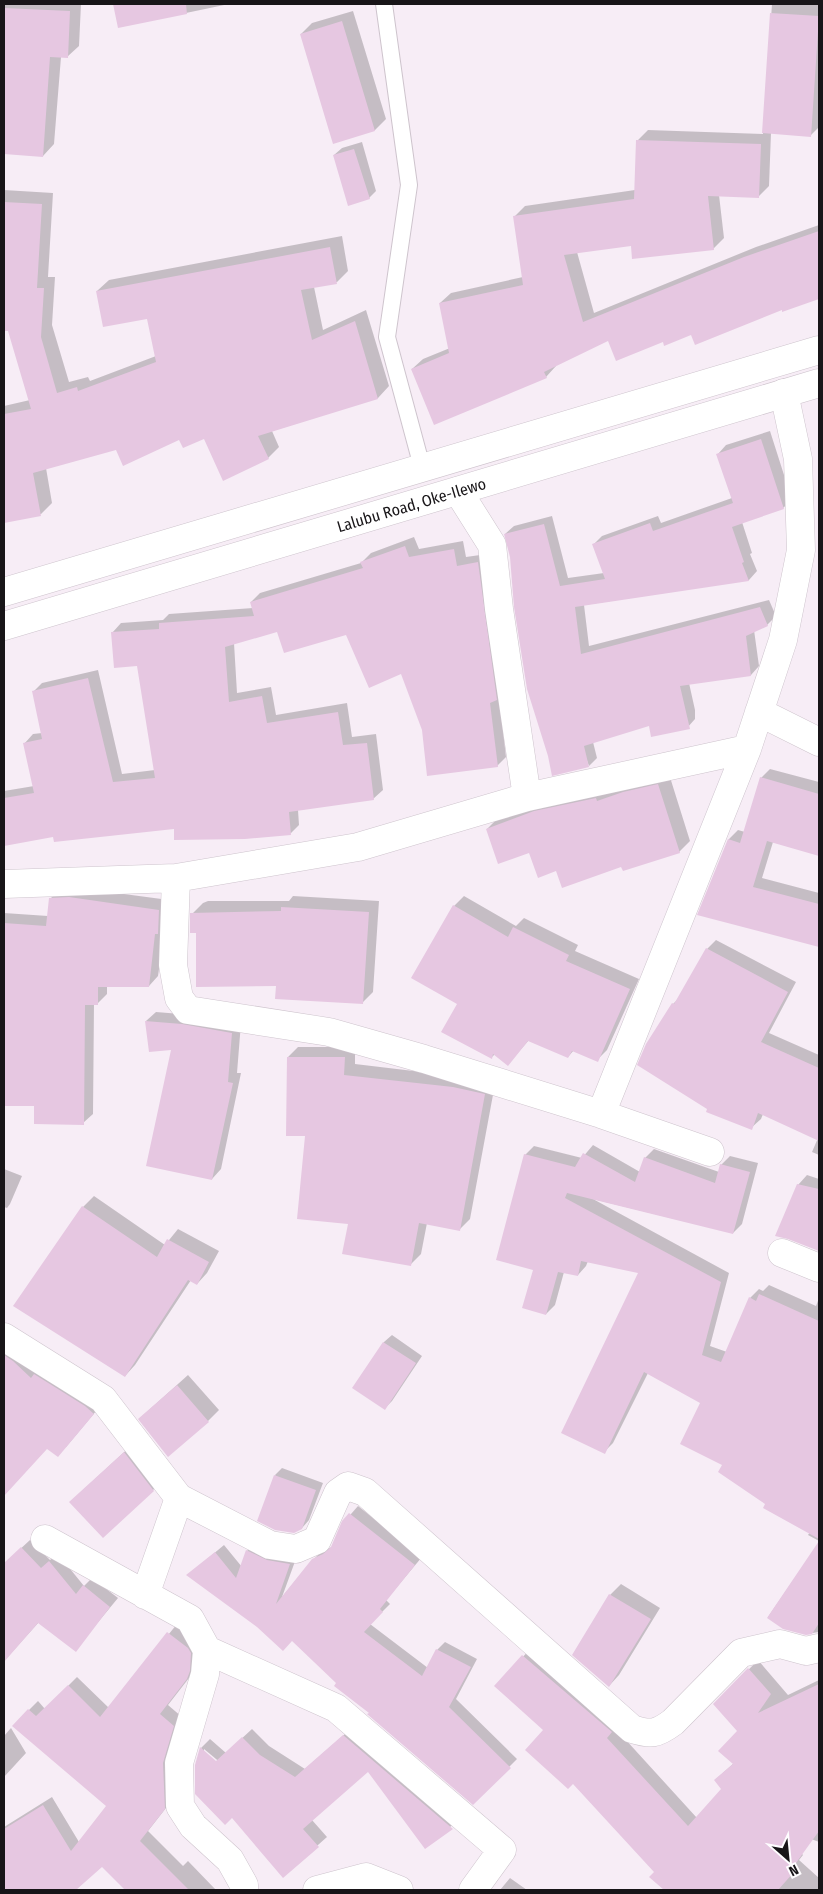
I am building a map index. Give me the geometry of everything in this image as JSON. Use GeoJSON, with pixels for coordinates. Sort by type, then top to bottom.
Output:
{"type":"FeatureCollection","features":[{"type":"Feature","properties":{"kind":"street","name":"Lalubu Road, Oke-Ilewo"},"geometry":{"type":"LineString","coordinates":[[4,592],[819,350]]}},
{"type":"Feature","properties":{"kind":"street","name":"Lalubu Road, Oke-Ilewo"},"geometry":{"type":"LineString","coordinates":[[4,626],[819,383]]}},
{"type":"Feature","properties":{"kind":"street"},"geometry":{"type":"LineString","coordinates":[[601,1114],[747,749],[783,640],[801,550],[798,459],[784,393]]}},
{"type":"Feature","properties":{"kind":"street"},"geometry":{"type":"LineString","coordinates":[[458,491],[492,545],[499,609],[527,797]]}},
{"type":"Feature","properties":{"kind":"street"},"geometry":{"type":"LineString","coordinates":[[760,712],[819,742]]}},
{"type":"Feature","properties":{"kind":"street"},"geometry":{"type":"LineString","coordinates":[[4,884],[176,878],[358,847],[527,797],[747,749]]}},
{"type":"Feature","properties":{"kind":"street"},"geometry":{"type":"LineString","coordinates":[[176,878],[173,964],[179,998],[188,1010],[329,1032],[601,1114],[710,1152]]}},
{"type":"Feature","properties":{"kind":"street"},"geometry":{"type":"LineString","coordinates":[[782,1253],[819,1268]]}},
{"type":"Feature","properties":{"kind":"street"},"geometry":{"type":"LineString","coordinates":[[4,1338],[103,1399],[179,1498],[270,1545],[296,1548],[317,1540],[338,1493],[348,1486],[365,1492],[632,1729],[647,1734],[662,1731],[741,1653],[780,1644],[806,1651],[819,1648]]}},
{"type":"Feature","properties":{"kind":"street"},"geometry":{"type":"LineString","coordinates":[[145,1594],[179,1498]]}},
{"type":"Feature","properties":{"kind":"street"},"geometry":{"type":"LineString","coordinates":[[45,1539],[190,1619],[207,1650],[205,1674],[179,1763],[180,1806],[193,1826],[230,1860],[244,1885],[244,1890]]}},
{"type":"Feature","properties":{"kind":"street"},"geometry":{"type":"LineString","coordinates":[[207,1650],[336,1708],[502,1850],[473,1890]]}},
{"type":"Feature","properties":{"kind":"street"},"geometry":{"type":"LineString","coordinates":[[317,1890],[366,1877],[399,1890]]}},
{"type":"Feature","properties":{"kind":"lane"},"geometry":{"type":"LineString","coordinates":[[384,4],[409,185],[387,337],[422,467]]}},
{"type":"Feature","properties":{"kind":"building"},"geometry":{"type":"Polygon","coordinates":[[[113,4],[186,4],[187,14],[118,28],[113,4]]]}},
{"type":"Feature","properties":{"kind":"building"},"geometry":{"type":"Polygon","coordinates":[[[4,8],[70,11],[68,58],[50,57],[43,157],[4,154],[4,8]]]}},
{"type":"Feature","properties":{"kind":"building"},"geometry":{"type":"Polygon","coordinates":[[[770,13],[819,16],[811,137],[762,133],[770,13]]]}},
{"type":"Feature","properties":{"kind":"building"},"geometry":{"type":"Polygon","coordinates":[[[342,21],[375,131],[333,144],[300,34],[342,21]]]}},
{"type":"Feature","properties":{"kind":"building"},"geometry":{"type":"Polygon","coordinates":[[[636,140],[761,144],[759,198],[708,196],[714,250],[632,259],[631,246],[564,255],[583,322],[744,257],[819,231],[819,299],[782,312],[782,310],[695,345],[691,335],[664,346],[663,342],[616,361],[608,341],[544,372],[547,378],[434,425],[411,369],[449,353],[439,303],[523,285],[513,216],[634,199],[636,140]]]}},
{"type":"Feature","properties":{"kind":"building"},"geometry":{"type":"Polygon","coordinates":[[[354,149],[370,199],[348,206],[333,155],[354,149]]]}},
{"type":"Feature","properties":{"kind":"building"},"geometry":{"type":"Polygon","coordinates":[[[4,202],[42,204],[37,288],[44,288],[41,337],[57,393],[77,387],[78,391],[156,362],[147,319],[103,327],[96,291],[330,247],[337,284],[301,290],[312,340],[355,321],[378,399],[258,436],[269,459],[223,481],[204,439],[183,448],[179,440],[123,466],[116,450],[33,473],[41,516],[4,523],[4,414],[31,409],[8,331],[4,331],[4,202]]]}},
{"type":"Feature","properties":{"kind":"building"},"geometry":{"type":"Polygon","coordinates":[[[761,439],[784,509],[732,527],[749,581],[575,607],[581,654],[760,607],[768,626],[746,636],[751,676],[680,686],[690,729],[651,737],[649,726],[584,746],[589,767],[552,776],[548,756],[527,689],[514,607],[510,557],[504,534],[544,524],[560,586],[605,579],[592,544],[650,523],[653,531],[733,503],[716,454],[761,439]]]}},
{"type":"Feature","properties":{"kind":"building"},"geometry":{"type":"Polygon","coordinates":[[[405,546],[409,557],[454,549],[457,566],[478,562],[497,700],[490,703],[498,767],[427,776],[422,730],[401,674],[369,688],[346,635],[284,653],[277,632],[225,647],[229,702],[262,696],[267,723],[338,712],[343,745],[367,743],[374,800],[289,812],[291,835],[245,839],[174,840],[174,829],[54,842],[53,837],[4,846],[4,798],[34,793],[23,743],[42,739],[32,691],[88,678],[113,782],[155,778],[137,666],[114,668],[111,632],[159,629],[159,623],[254,616],[250,602],[363,568],[360,562],[405,546]]]}},
{"type":"Feature","properties":{"kind":"building"},"geometry":{"type":"Polygon","coordinates":[[[760,777],[819,794],[819,856],[767,841],[753,887],[819,904],[819,947],[697,915],[728,839],[740,843],[760,777]]]}},
{"type":"Feature","properties":{"kind":"building"},"geometry":{"type":"Polygon","coordinates":[[[658,784],[680,853],[623,871],[621,867],[562,888],[556,871],[538,878],[529,853],[498,864],[486,829],[534,811],[596,798],[597,801],[623,792],[658,784]]]}},
{"type":"Feature","properties":{"kind":"building"},"geometry":{"type":"Polygon","coordinates":[[[69,897],[159,910],[158,934],[155,934],[149,987],[98,987],[98,1005],[85,1005],[84,1125],[34,1124],[34,1106],[4,1106],[4,923],[46,926],[49,898],[69,897]]]}},
{"type":"Feature","properties":{"kind":"building"},"geometry":{"type":"Polygon","coordinates":[[[453,905],[508,937],[513,927],[569,955],[566,961],[630,989],[598,1062],[572,1051],[568,1058],[528,1041],[508,1066],[493,1054],[492,1059],[441,1032],[457,1004],[411,978],[453,905]]]}},
{"type":"Feature","properties":{"kind":"building"},"geometry":{"type":"Polygon","coordinates":[[[281,907],[369,912],[363,1004],[275,999],[276,986],[196,987],[196,933],[190,933],[190,913],[281,911],[281,907]]]}},
{"type":"Feature","properties":{"kind":"building"},"geometry":{"type":"Polygon","coordinates":[[[706,948],[788,992],[761,1042],[819,1068],[819,1141],[758,1113],[752,1130],[706,1112],[707,1109],[637,1065],[646,1044],[672,1003],[674,1004],[706,948]]]}},
{"type":"Feature","properties":{"kind":"building"},"geometry":{"type":"Polygon","coordinates":[[[145,1021],[182,1024],[232,1033],[228,1082],[233,1083],[212,1180],[146,1166],[171,1050],[149,1052],[145,1021]]]}},
{"type":"Feature","properties":{"kind":"building"},"geometry":{"type":"Polygon","coordinates":[[[287,1057],[345,1057],[344,1075],[453,1087],[485,1094],[460,1231],[419,1223],[411,1266],[342,1254],[348,1224],[297,1219],[305,1136],[286,1136],[287,1057]]]}},
{"type":"Feature","properties":{"kind":"building"},"geometry":{"type":"Polygon","coordinates":[[[583,1153],[635,1182],[644,1157],[715,1183],[720,1164],[750,1172],[733,1234],[567,1193],[565,1198],[721,1282],[702,1355],[721,1362],[749,1297],[756,1301],[759,1294],[819,1321],[819,1539],[763,1508],[765,1504],[718,1472],[722,1465],[680,1444],[700,1403],[644,1372],[605,1454],[561,1433],[638,1273],[581,1261],[578,1276],[558,1272],[546,1315],[522,1308],[533,1270],[496,1260],[524,1154],[575,1167],[583,1153]]]}},
{"type":"Feature","properties":{"kind":"building"},"geometry":{"type":"Polygon","coordinates":[[[797,1184],[819,1189],[819,1251],[775,1236],[797,1184]]]}},
{"type":"Feature","properties":{"kind":"building"},"geometry":{"type":"Polygon","coordinates":[[[82,1206],[157,1257],[167,1239],[209,1262],[197,1285],[188,1280],[125,1377],[13,1306],[82,1206]]]}},
{"type":"Feature","properties":{"kind":"building"},"geometry":{"type":"Polygon","coordinates":[[[383,1342],[416,1363],[385,1410],[352,1388],[383,1342]]]}},
{"type":"Feature","properties":{"kind":"building"},"geometry":{"type":"Polygon","coordinates":[[[4,1355],[31,1378],[34,1374],[85,1406],[94,1414],[58,1457],[47,1449],[4,1496],[4,1355]]]}},
{"type":"Feature","properties":{"kind":"building"},"geometry":{"type":"Polygon","coordinates":[[[177,1385],[209,1422],[168,1457],[138,1419],[177,1385]]]}},
{"type":"Feature","properties":{"kind":"building"},"geometry":{"type":"Polygon","coordinates":[[[124,1452],[154,1491],[103,1538],[69,1502],[124,1452]]]}},
{"type":"Feature","properties":{"kind":"building"},"geometry":{"type":"Polygon","coordinates":[[[274,1475],[316,1490],[302,1529],[294,1533],[275,1530],[257,1521],[274,1475]]]}},
{"type":"Feature","properties":{"kind":"building"},"geometry":{"type":"Polygon","coordinates":[[[349,1513],[415,1565],[380,1609],[383,1612],[364,1632],[422,1676],[436,1649],[471,1667],[449,1707],[511,1768],[473,1805],[367,1714],[369,1713],[334,1686],[336,1683],[292,1641],[283,1651],[257,1627],[186,1575],[215,1552],[236,1578],[246,1550],[267,1560],[290,1564],[276,1604],[312,1559],[323,1554],[331,1547],[342,1521],[349,1513]]]}},
{"type":"Feature","properties":{"kind":"building"},"geometry":{"type":"Polygon","coordinates":[[[819,1541],[819,1623],[812,1634],[806,1635],[783,1629],[767,1618],[819,1541]]]}},
{"type":"Feature","properties":{"kind":"building"},"geometry":{"type":"Polygon","coordinates":[[[21,1547],[41,1568],[49,1561],[76,1594],[83,1585],[110,1607],[76,1652],[38,1623],[4,1662],[4,1563],[21,1547]]]}},
{"type":"Feature","properties":{"kind":"building"},"geometry":{"type":"Polygon","coordinates":[[[609,1594],[651,1619],[609,1687],[572,1655],[609,1594]]]}},
{"type":"Feature","properties":{"kind":"building"},"geometry":{"type":"Polygon","coordinates":[[[167,1632],[188,1648],[191,1653],[190,1671],[187,1679],[160,1714],[174,1726],[163,1763],[165,1809],[140,1841],[189,1890],[125,1890],[102,1867],[76,1890],[4,1890],[4,1829],[43,1805],[71,1851],[106,1806],[12,1726],[28,1709],[36,1716],[68,1685],[100,1717],[167,1632]]]}},
{"type":"Feature","properties":{"kind":"building"},"geometry":{"type":"Polygon","coordinates":[[[522,1655],[612,1732],[607,1738],[688,1826],[721,1789],[714,1780],[733,1764],[718,1751],[737,1731],[713,1704],[748,1668],[771,1694],[758,1713],[819,1684],[819,1831],[791,1870],[794,1872],[778,1890],[664,1890],[649,1877],[654,1872],[573,1784],[568,1789],[525,1750],[543,1730],[494,1686],[522,1655]]]}},
{"type":"Feature","properties":{"kind":"building"},"geometry":{"type":"Polygon","coordinates":[[[343,1735],[453,1829],[425,1849],[368,1772],[303,1829],[319,1847],[283,1878],[232,1818],[225,1825],[195,1794],[195,1765],[200,1747],[216,1761],[242,1737],[260,1755],[295,1777],[343,1735]]]}}]}
